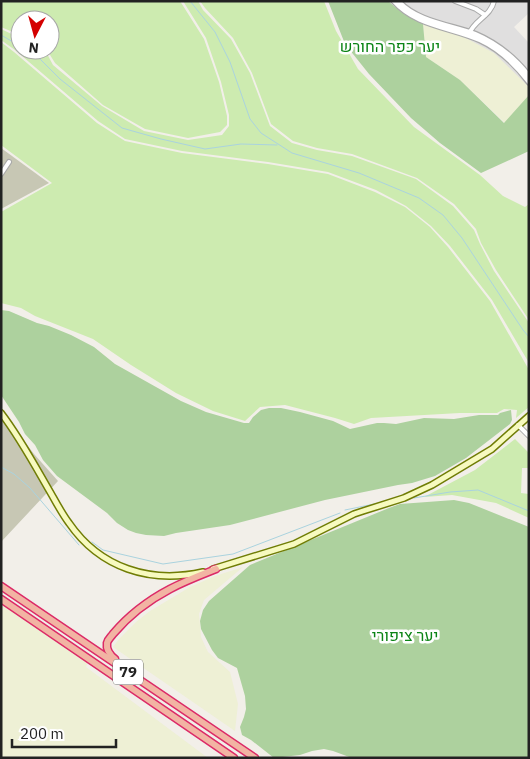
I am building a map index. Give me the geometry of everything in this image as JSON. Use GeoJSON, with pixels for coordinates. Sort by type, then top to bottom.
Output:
{"type":"FeatureCollection","features":[{"type":"Feature","properties":{"kind":"highway"},"geometry":{"type":"LineString","coordinates":[[162,695],[111,656],[107,648],[108,640],[124,622],[150,600],[178,585],[216,569]]}},
{"type":"Feature","properties":{"kind":"highway","name":"79"},"geometry":{"type":"LineString","coordinates":[[1,586],[255,758]]}},
{"type":"Feature","properties":{"kind":"highway","name":"79"},"geometry":{"type":"LineString","coordinates":[[1,599],[234,758]]}},
{"type":"Feature","properties":{"kind":"main road"},"geometry":{"type":"LineString","coordinates":[[1,413],[22,442],[68,523],[83,540],[100,555],[121,567],[148,575],[175,576],[216,569],[294,544],[363,510],[404,498],[432,485],[492,449],[529,416]]}},
{"type":"Feature","properties":{"kind":"street"},"geometry":{"type":"LineString","coordinates":[[394,1],[401,9],[415,18],[482,37],[500,48],[518,63],[529,76]]}},
{"type":"Feature","properties":{"kind":"street"},"geometry":{"type":"LineString","coordinates":[[398,1],[404,8],[418,16],[469,34],[500,52],[529,82]]}},
{"type":"Feature","properties":{"kind":"street"},"geometry":{"type":"LineString","coordinates":[[455,1],[480,11],[485,15]]}},
{"type":"Feature","properties":{"kind":"street"},"geometry":{"type":"LineString","coordinates":[[469,34],[474,25],[492,9],[494,1]]}},
{"type":"Feature","properties":{"kind":"street"},"geometry":{"type":"LineString","coordinates":[[1,174],[9,162]]}},
{"type":"Feature","properties":{"kind":"street"},"geometry":{"type":"LineString","coordinates":[[518,425],[529,436]]}},
{"type":"Feature","properties":{"kind":"shaded area"},"geometry":{"type":"Polygon","coordinates":[[[388,1],[529,1],[529,13],[514,27],[529,43],[529,88],[464,37],[423,24],[404,14],[388,1]]]}},
{"type":"Feature","properties":{"kind":"shaded area"},"geometry":{"type":"Polygon","coordinates":[[[423,24],[464,37],[494,53],[529,87],[529,95],[505,123],[460,80],[426,57],[423,24]]]}},
{"type":"Feature","properties":{"kind":"shaded area"},"geometry":{"type":"Polygon","coordinates":[[[1,148],[49,183],[1,209],[1,148]]]}},
{"type":"Feature","properties":{"kind":"shaded area"},"geometry":{"type":"Polygon","coordinates":[[[1,419],[21,437],[58,481],[1,542],[1,419]]]}},
{"type":"Feature","properties":{"kind":"shaded area"},"geometry":{"type":"Polygon","coordinates":[[[243,567],[204,600],[199,614],[201,637],[208,652],[230,672],[238,704],[235,731],[113,647],[136,622],[150,611],[190,587],[243,567]]]}},
{"type":"Feature","properties":{"kind":"shaded area"},"geometry":{"type":"Polygon","coordinates":[[[1,603],[88,662],[86,667],[208,758],[1,758],[1,603]]]}},
{"type":"Feature","properties":{"kind":"green space"},"geometry":{"type":"Polygon","coordinates":[[[1,1],[180,1],[204,39],[219,82],[227,116],[227,125],[220,132],[188,138],[145,129],[103,105],[53,60],[60,60],[60,10],[10,10],[10,31],[1,27],[1,1]]]}},
{"type":"Feature","properties":{"kind":"green space"},"geometry":{"type":"Polygon","coordinates":[[[183,1],[198,1],[203,10],[231,39],[250,73],[270,126],[292,143],[317,150],[352,156],[416,179],[453,206],[474,230],[494,271],[529,323],[529,363],[492,300],[450,246],[431,226],[406,206],[376,190],[328,172],[182,151],[125,139],[98,121],[27,60],[50,60],[53,65],[102,106],[144,131],[188,140],[222,135],[229,126],[229,115],[221,82],[206,38],[183,1]]]}},
{"type":"Feature","properties":{"kind":"green space"},"geometry":{"type":"Polygon","coordinates":[[[200,1],[324,1],[336,31],[358,69],[414,127],[480,175],[503,196],[525,207],[529,204],[529,320],[496,270],[481,243],[476,229],[454,204],[417,178],[352,154],[317,148],[293,141],[271,124],[252,73],[233,38],[200,1]]]}},
{"type":"Feature","properties":{"kind":"green space","name":"יער כפר החורש"},"geometry":{"type":"Polygon","coordinates":[[[328,1],[388,1],[404,14],[423,24],[426,57],[460,80],[504,123],[529,95],[529,151],[481,173],[440,143],[411,118],[369,74],[345,44],[328,1]]]}},
{"type":"Feature","properties":{"kind":"green space"},"geometry":{"type":"Polygon","coordinates":[[[1,29],[10,33],[10,46],[1,40],[1,29]]]}},
{"type":"Feature","properties":{"kind":"green space"},"geometry":{"type":"Polygon","coordinates":[[[1,42],[10,49],[10,60],[23,60],[97,123],[125,141],[182,153],[328,174],[375,192],[405,207],[430,227],[490,301],[529,370],[529,407],[516,418],[517,410],[504,409],[497,413],[371,418],[354,424],[285,405],[260,407],[245,421],[213,411],[176,393],[93,339],[35,316],[21,308],[1,303],[1,212],[52,183],[1,145],[1,42]]]}},
{"type":"Feature","properties":{"kind":"green space"},"geometry":{"type":"Polygon","coordinates":[[[1,310],[9,311],[71,335],[94,347],[115,364],[181,401],[206,412],[244,423],[249,423],[261,410],[269,408],[281,408],[300,412],[333,421],[350,429],[377,423],[396,424],[424,418],[454,419],[479,415],[498,415],[511,410],[512,420],[510,424],[466,458],[435,476],[412,483],[325,500],[230,525],[164,536],[136,533],[117,523],[107,513],[57,476],[25,434],[1,395],[1,310]]]}},
{"type":"Feature","properties":{"kind":"green space"},"geometry":{"type":"Polygon","coordinates":[[[515,439],[529,453],[529,468],[522,468],[521,493],[529,494],[529,518],[496,503],[452,495],[424,497],[475,470],[515,439]]]}},
{"type":"Feature","properties":{"kind":"green space","name":"יער ציפורי"},"geometry":{"type":"Polygon","coordinates":[[[454,500],[469,503],[529,527],[529,758],[352,758],[324,749],[300,755],[274,758],[242,735],[240,727],[246,709],[245,696],[237,668],[218,658],[201,629],[200,621],[203,610],[209,601],[250,565],[400,504],[454,500]]]}},
{"type":"Feature","properties":{"kind":"waterway"},"geometry":{"type":"LineString","coordinates":[[190,1],[215,32],[230,62],[250,119],[261,133],[292,153],[359,173],[419,198],[443,215],[462,238],[529,337]]}},
{"type":"Feature","properties":{"kind":"waterway"},"geometry":{"type":"LineString","coordinates":[[1,35],[10,40]]}},
{"type":"Feature","properties":{"kind":"waterway"},"geometry":{"type":"LineString","coordinates":[[41,60],[60,79],[122,128],[205,149],[241,144],[277,145]]}},
{"type":"Feature","properties":{"kind":"waterway"},"geometry":{"type":"LineString","coordinates":[[1,467],[14,474],[30,488],[79,545]]}},
{"type":"Feature","properties":{"kind":"waterway"},"geometry":{"type":"LineString","coordinates":[[414,498],[478,490],[529,511]]}},
{"type":"Feature","properties":{"kind":"waterway"},"geometry":{"type":"LineString","coordinates":[[345,510],[379,503]]}},
{"type":"Feature","properties":{"kind":"waterway"},"geometry":{"type":"LineString","coordinates":[[92,542],[103,550],[163,564],[233,554],[340,513]]}}]}
